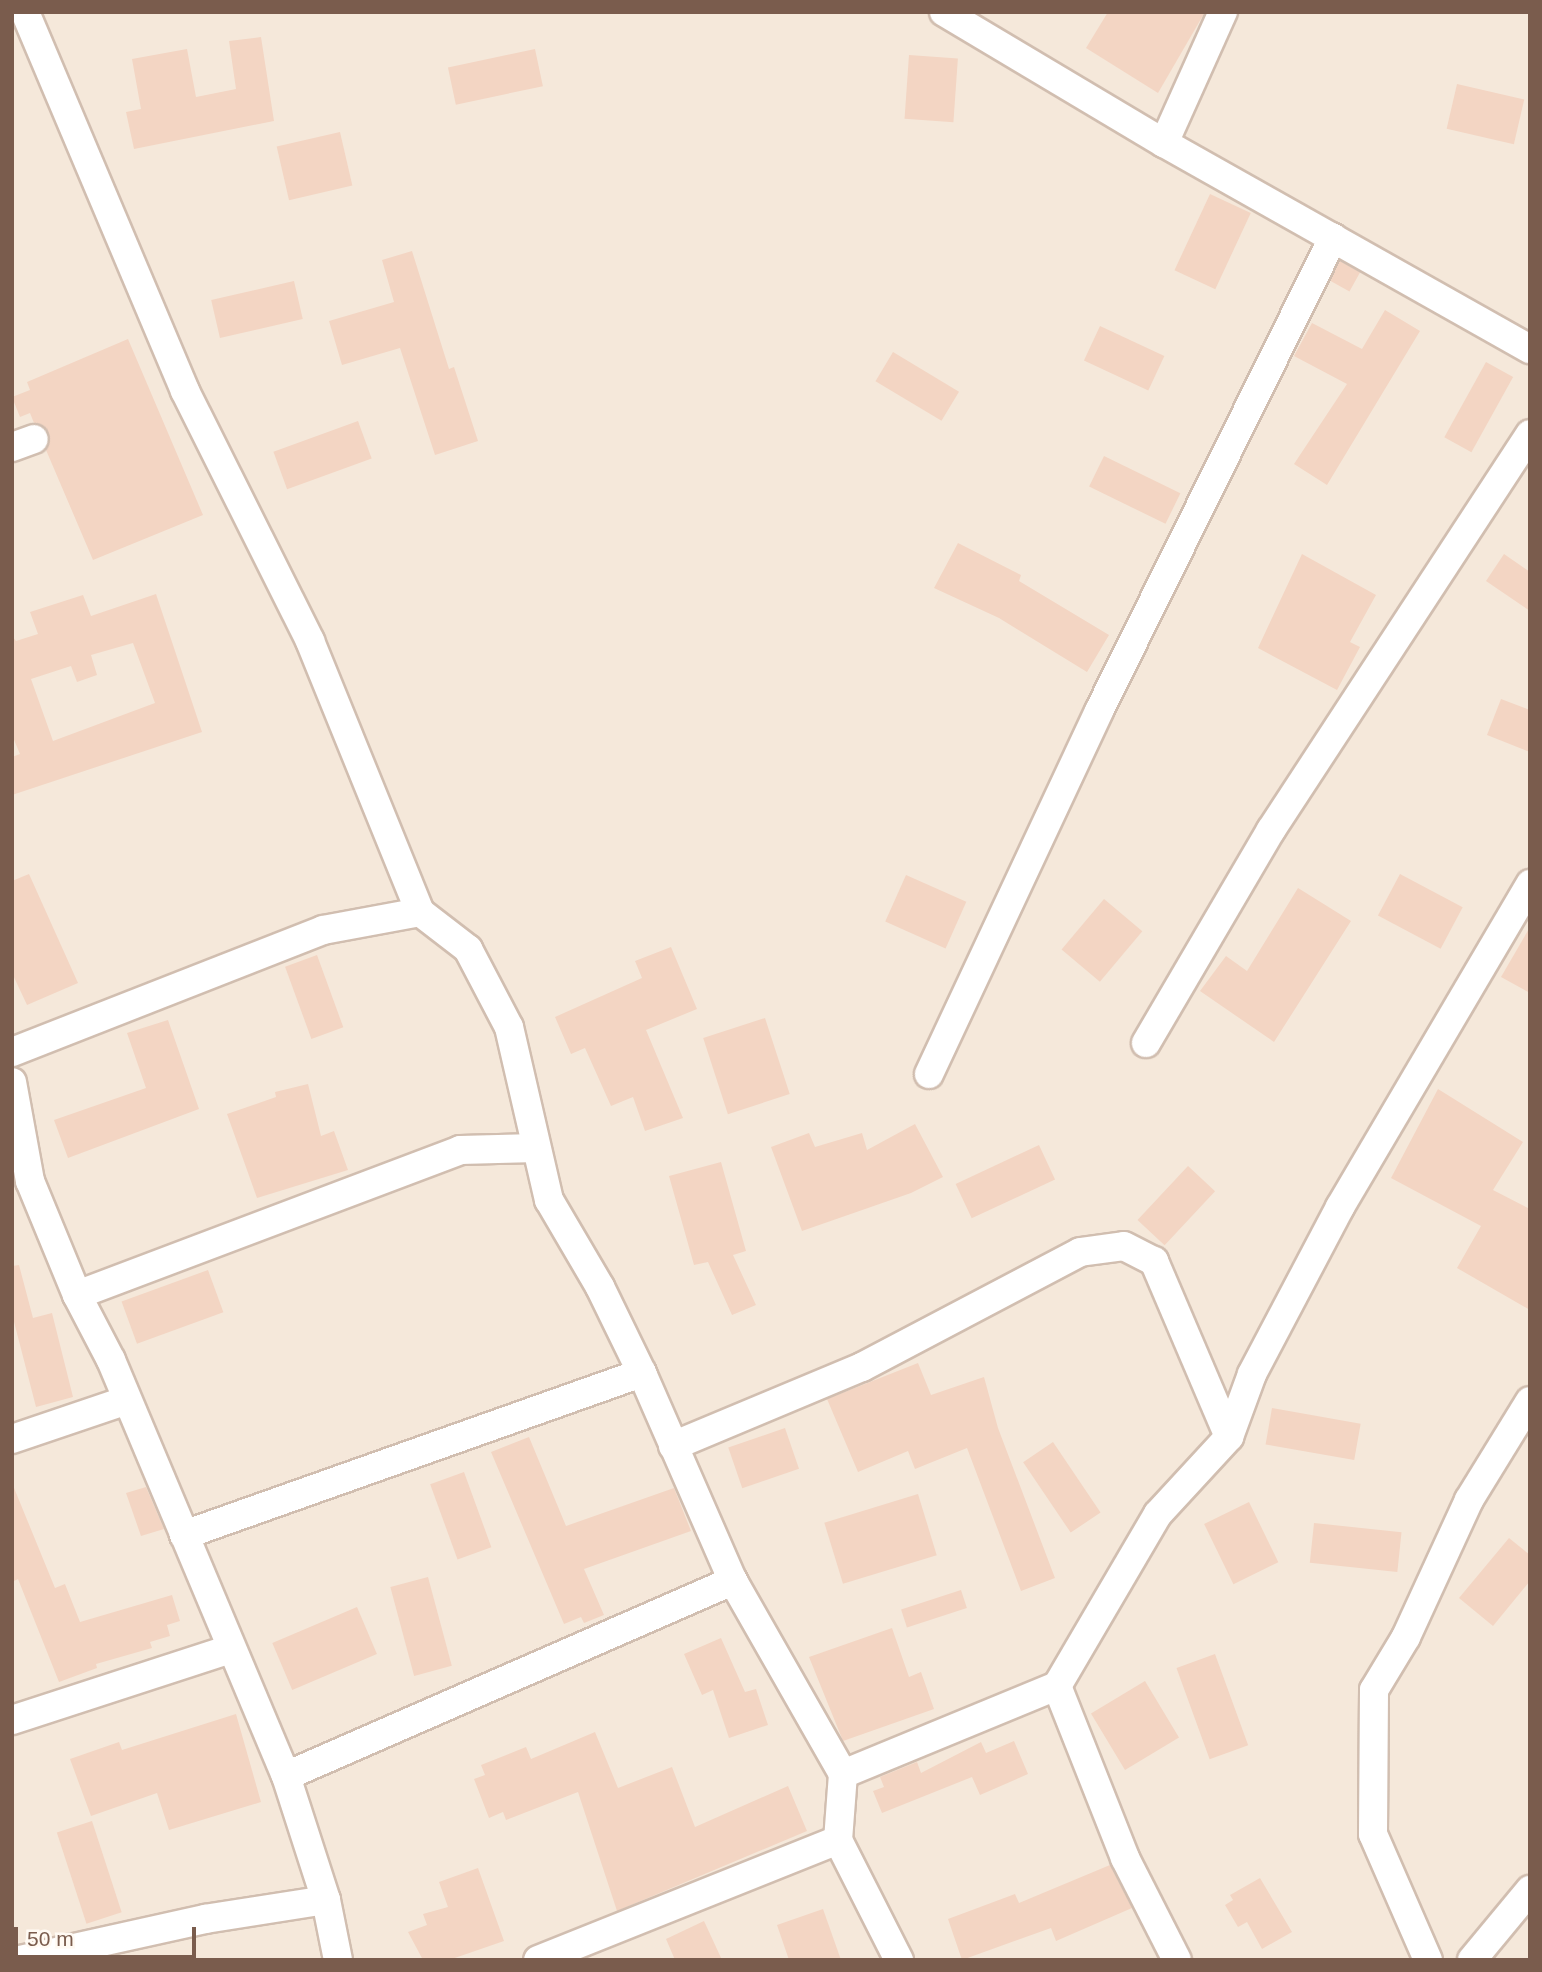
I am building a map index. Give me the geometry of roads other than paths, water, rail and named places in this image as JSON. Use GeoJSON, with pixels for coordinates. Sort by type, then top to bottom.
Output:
{"type":"FeatureCollection","features":[{"type":"Feature","properties":{"kind":"street"},"geometry":{"type":"LineString","coordinates":[[25,12],[185,391],[310,641],[420,912],[468,949],[509,1027],[550,1200],[600,1287],[642,1373],[733,1581],[843,1774],[838,1840],[899,1960]]}},
{"type":"Feature","properties":{"kind":"street"},"geometry":{"type":"LineString","coordinates":[[944,12],[1164,143],[1530,349]]}},
{"type":"Feature","properties":{"kind":"street"},"geometry":{"type":"LineString","coordinates":[[1164,143],[1223,12]]}},
{"type":"Feature","properties":{"kind":"street"},"geometry":{"type":"LineString","coordinates":[[929,1074],[1099,711],[1334,238]]}},
{"type":"Feature","properties":{"kind":"street"},"geometry":{"type":"LineString","coordinates":[[1146,1043],[1270,830],[1530,434]]}},
{"type":"Feature","properties":{"kind":"street"},"geometry":{"type":"LineString","coordinates":[[843,1774],[1057,1686],[1158,1514],[1229,1437],[1252,1374],[1340,1207],[1530,884]]}},
{"type":"Feature","properties":{"kind":"street"},"geometry":{"type":"LineString","coordinates":[[12,1052],[323,930],[420,912]]}},
{"type":"Feature","properties":{"kind":"street"},"geometry":{"type":"LineString","coordinates":[[12,1082],[21,1184],[127,1400],[230,1649],[286,1776],[326,1900],[338,1960]]}},
{"type":"Feature","properties":{"kind":"street"},"geometry":{"type":"LineString","coordinates":[[77,1295],[460,1150],[536,1148]]}},
{"type":"Feature","properties":{"kind":"street"},"geometry":{"type":"LineString","coordinates":[[673,1446],[862,1367],[1080,1252],[1124,1246],[1154,1261],[1229,1437]]}},
{"type":"Feature","properties":{"kind":"street"},"geometry":{"type":"LineString","coordinates":[[184,1535],[642,1373]]}},
{"type":"Feature","properties":{"kind":"street"},"geometry":{"type":"LineString","coordinates":[[12,1439],[127,1400]]}},
{"type":"Feature","properties":{"kind":"street"},"geometry":{"type":"LineString","coordinates":[[1428,1960],[1373,1833],[1374,1690],[1406,1637],[1469,1500],[1530,1401]]}},
{"type":"Feature","properties":{"kind":"street"},"geometry":{"type":"LineString","coordinates":[[286,1776],[733,1581]]}},
{"type":"Feature","properties":{"kind":"street"},"geometry":{"type":"LineString","coordinates":[[12,1720],[230,1649]]}},
{"type":"Feature","properties":{"kind":"street"},"geometry":{"type":"LineString","coordinates":[[1057,1686],[1125,1858],[1177,1960]]}},
{"type":"Feature","properties":{"kind":"street"},"geometry":{"type":"LineString","coordinates":[[538,1960],[838,1840]]}},
{"type":"Feature","properties":{"kind":"street"},"geometry":{"type":"LineString","coordinates":[[1472,1960],[1530,1890]]}},
{"type":"Feature","properties":{"kind":"street"},"geometry":{"type":"LineString","coordinates":[[20,1960],[205,1919],[326,1900]]}}]}
